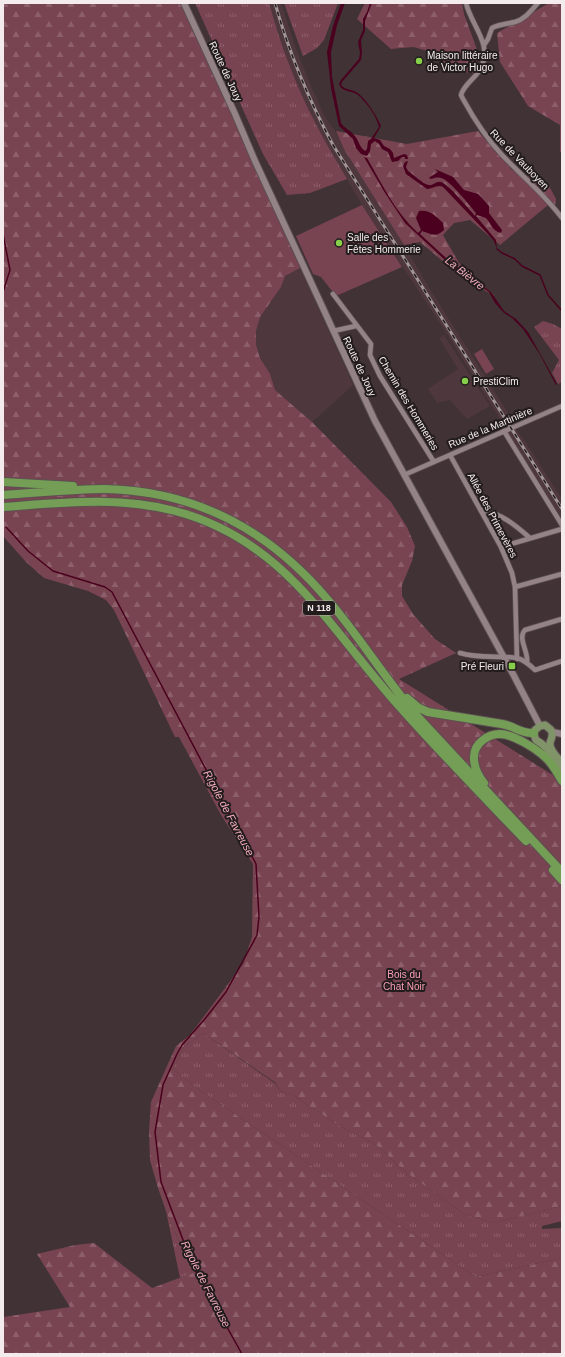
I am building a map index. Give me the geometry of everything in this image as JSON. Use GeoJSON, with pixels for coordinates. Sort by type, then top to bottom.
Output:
{"type":"FeatureCollection","features":[{"type":"Feature","properties":{"kind":"highway"},"geometry":{"type":"LineString","coordinates":[[3,482],[83,486],[93,489]]}},
{"type":"Feature","properties":{"kind":"highway","name":"N 118"},"geometry":{"type":"LineString","coordinates":[[3,495],[93,489],[142,492],[170,497],[196,505],[233,521],[266,541],[300,570],[328,600],[396,691],[418,717],[562,872]]}},
{"type":"Feature","properties":{"kind":"highway","name":"N 118"},"geometry":{"type":"LineString","coordinates":[[3,507],[88,501],[140,504],[190,516],[213,525],[246,542],[280,567],[312,599],[371,673],[416,725],[562,880]]}},
{"type":"Feature","properties":{"kind":"highway"},"geometry":{"type":"LineString","coordinates":[[396,691],[401,692],[412,704],[428,712],[504,724],[520,732],[527,734],[534,733]]}},
{"type":"Feature","properties":{"kind":"highway"},"geometry":{"type":"LineString","coordinates":[[486,791],[486,785],[475,769],[474,756],[478,745],[481,742],[489,736],[500,734],[513,737],[540,753],[551,764],[562,781]]}},
{"type":"Feature","properties":{"kind":"main road","name":"Route de Jouy"},"geometry":{"type":"LineString","coordinates":[[184,3],[375,421],[540,726]]}},
{"type":"Feature","properties":{"kind":"main road"},"geometry":{"type":"LineString","coordinates":[[562,763],[551,749],[550,741],[552,732],[548,726],[540,726],[534,733],[536,740],[542,744],[554,758],[562,772]]}},
{"type":"Feature","properties":{"kind":"main road"},"geometry":{"type":"LineString","coordinates":[[552,732],[562,734]]}},
{"type":"Feature","properties":{"kind":"main road"},"geometry":{"type":"LineString","coordinates":[[542,744],[550,741]]}},
{"type":"Feature","properties":{"kind":"street","name":"Rue de Vauboyen"},"geometry":{"type":"LineString","coordinates":[[466,3],[484,45],[484,58],[481,68],[463,90],[461,95],[483,134],[552,205],[562,218]]}},
{"type":"Feature","properties":{"kind":"street"},"geometry":{"type":"LineString","coordinates":[[484,45],[492,28],[523,18],[529,14],[538,3]]}},
{"type":"Feature","properties":{"kind":"street","name":"Chemin des Hommeries"},"geometry":{"type":"LineString","coordinates":[[333,294],[371,344],[370,356],[380,376],[434,462]]}},
{"type":"Feature","properties":{"kind":"street"},"geometry":{"type":"LineString","coordinates":[[333,331],[356,326]]}},
{"type":"Feature","properties":{"kind":"street","name":"Rue de la Martinière"},"geometry":{"type":"LineString","coordinates":[[404,475],[562,406]]}},
{"type":"Feature","properties":{"kind":"street"},"geometry":{"type":"LineString","coordinates":[[504,431],[562,525]]}},
{"type":"Feature","properties":{"kind":"street","name":"Allée des Primevères"},"geometry":{"type":"LineString","coordinates":[[450,455],[501,547],[512,573],[515,587],[518,658]]}},
{"type":"Feature","properties":{"kind":"street"},"geometry":{"type":"LineString","coordinates":[[480,510],[502,516],[530,538]]}},
{"type":"Feature","properties":{"kind":"street"},"geometry":{"type":"LineString","coordinates":[[501,547],[562,529]]}},
{"type":"Feature","properties":{"kind":"street"},"geometry":{"type":"LineString","coordinates":[[515,587],[562,574]]}},
{"type":"Feature","properties":{"kind":"street"},"geometry":{"type":"LineString","coordinates":[[527,663],[528,658],[522,636],[523,631],[562,618]]}},
{"type":"Feature","properties":{"kind":"street"},"geometry":{"type":"LineString","coordinates":[[460,653],[469,656],[518,658],[535,670],[562,661]]}},
{"type":"Feature","properties":{"kind":"shaded area"},"geometry":{"type":"Polygon","coordinates":[[[269,3],[281,3],[297,51],[325,117],[335,131],[344,149],[428,286],[517,427],[515,428],[562,499],[562,519],[447,334],[362,205],[330,151],[295,80],[278,34],[269,3]]]}},
{"type":"Feature","properties":{"kind":"shaded area"},"geometry":{"type":"Polygon","coordinates":[[[341,3],[345,3],[337,25],[331,52],[332,77],[341,123],[354,135],[361,148],[365,151],[367,149],[368,141],[379,127],[371,110],[365,102],[356,93],[342,89],[339,84],[359,59],[360,53],[358,42],[363,30],[363,19],[370,3],[372,3],[365,21],[365,31],[361,40],[361,60],[341,85],[344,88],[359,94],[374,112],[381,126],[374,138],[380,140],[384,146],[390,149],[394,158],[404,154],[407,155],[408,159],[402,157],[398,161],[392,162],[388,152],[382,149],[375,141],[371,144],[367,156],[361,154],[356,148],[353,139],[339,126],[331,88],[327,52],[333,26],[341,3]]]}},
{"type":"Feature","properties":{"kind":"shaded area"},"geometry":{"type":"Polygon","coordinates":[[[364,157],[367,158],[402,216],[418,233],[421,230],[416,218],[419,211],[429,212],[443,223],[444,230],[436,235],[422,231],[420,234],[467,275],[466,276],[445,260],[405,223],[364,157]]]}},
{"type":"Feature","properties":{"kind":"shaded area"},"geometry":{"type":"Polygon","coordinates":[[[408,161],[406,167],[408,171],[427,185],[439,182],[444,184],[475,216],[476,213],[449,183],[441,178],[429,178],[438,172],[435,169],[453,177],[464,190],[478,194],[489,206],[489,213],[502,230],[501,233],[498,232],[486,218],[476,216],[496,240],[497,249],[494,241],[443,187],[439,186],[427,189],[406,174],[403,166],[405,162],[408,161]]]}},
{"type":"Feature","properties":{"kind":"shaded area"},"geometry":{"type":"Polygon","coordinates":[[[300,268],[353,385],[312,422],[275,390],[270,374],[260,358],[256,345],[256,331],[260,317],[281,287],[285,276],[300,268]]]}},
{"type":"Feature","properties":{"kind":"shaded area"},"geometry":{"type":"Polygon","coordinates":[[[469,275],[491,292],[504,311],[516,319],[528,332],[557,384],[556,385],[539,353],[523,329],[512,318],[504,313],[495,303],[489,292],[467,276],[469,275]]]}},
{"type":"Feature","properties":{"kind":"shaded area"},"geometry":{"type":"Polygon","coordinates":[[[444,335],[490,406],[467,419],[450,400],[437,403],[428,389],[458,369],[439,338],[444,335]]]}},
{"type":"Feature","properties":{"kind":"green space","name":"Bois du Chat Noir"},"geometry":{"type":"Polygon","coordinates":[[[3,3],[182,3],[300,268],[285,276],[281,287],[260,317],[256,331],[256,345],[260,358],[270,374],[275,390],[312,422],[391,502],[407,527],[415,546],[412,561],[402,585],[402,596],[413,614],[435,639],[456,653],[399,679],[556,777],[562,787],[562,1206],[494,1223],[464,1214],[407,1173],[375,1144],[338,1125],[291,1094],[282,1091],[278,1088],[276,1083],[203,1033],[184,1047],[173,1069],[192,1085],[476,1277],[562,1258],[562,1354],[3,1354],[3,1317],[70,1307],[37,1254],[75,1245],[94,1243],[152,1288],[193,1273],[166,1211],[150,1160],[149,1132],[151,1102],[176,1046],[190,1035],[243,964],[252,937],[253,864],[221,815],[179,737],[175,737],[114,610],[106,600],[88,591],[44,578],[26,562],[3,536],[3,3]]]}},
{"type":"Feature","properties":{"kind":"green space"},"geometry":{"type":"Polygon","coordinates":[[[195,3],[269,3],[283,49],[301,94],[347,179],[310,193],[287,195],[263,154],[195,3]]]}},
{"type":"Feature","properties":{"kind":"green space"},"geometry":{"type":"Polygon","coordinates":[[[284,3],[338,3],[324,40],[317,48],[303,56],[284,3]]]}},
{"type":"Feature","properties":{"kind":"green space"},"geometry":{"type":"Polygon","coordinates":[[[365,3],[462,3],[464,14],[479,55],[473,73],[448,71],[439,54],[413,47],[391,49],[357,19],[365,3]]]}},
{"type":"Feature","properties":{"kind":"green space"},"geometry":{"type":"Polygon","coordinates":[[[549,3],[562,3],[562,152],[560,152],[560,125],[528,106],[500,62],[497,33],[549,3]]]}},
{"type":"Feature","properties":{"kind":"green space"},"geometry":{"type":"Polygon","coordinates":[[[336,131],[407,144],[478,131],[512,170],[548,184],[556,199],[555,206],[548,205],[500,245],[470,220],[454,223],[443,235],[459,263],[495,296],[464,279],[420,242],[404,245],[344,149],[336,131]]]}},
{"type":"Feature","properties":{"kind":"green space"},"geometry":{"type":"Polygon","coordinates":[[[362,205],[402,267],[336,296],[321,277],[313,274],[296,236],[362,205]]]}},
{"type":"Feature","properties":{"kind":"green space"},"geometry":{"type":"Polygon","coordinates":[[[543,321],[562,329],[562,382],[558,384],[552,373],[559,360],[534,327],[543,321]]]}},
{"type":"Feature","properties":{"kind":"green space"},"geometry":{"type":"Polygon","coordinates":[[[482,349],[494,369],[486,374],[474,354],[482,349]]]}},
{"type":"Feature","properties":{"kind":"green space"},"geometry":{"type":"Polygon","coordinates":[[[203,1033],[276,1084],[282,1091],[291,1094],[338,1125],[375,1144],[407,1173],[464,1214],[494,1223],[562,1206],[562,1221],[542,1226],[542,1229],[562,1228],[562,1258],[476,1277],[192,1085],[173,1069],[184,1047],[203,1033]]]}},
{"type":"Feature","properties":{"kind":"green space"},"geometry":{"type":"Polygon","coordinates":[[[166,1211],[193,1273],[180,1278],[166,1211]]]}},
{"type":"Feature","properties":{"kind":"waterway","name":"Rigole de Favreuse"},"geometry":{"type":"LineString","coordinates":[[3,234],[10,270],[3,292]]}},
{"type":"Feature","properties":{"kind":"waterway"},"geometry":{"type":"LineString","coordinates":[[497,249],[515,259],[522,266],[540,275],[548,295],[562,311]]}},
{"type":"Feature","properties":{"kind":"waterway","name":"Rigole de Favreuse"},"geometry":{"type":"LineString","coordinates":[[6,527],[28,551],[53,571],[105,587],[112,592],[256,864],[259,917],[257,935],[226,992],[182,1045],[177,1054],[163,1085],[155,1132],[161,1182],[188,1253],[194,1268],[242,1354]]}},
{"type":"Feature","properties":{"kind":"railway"},"geometry":{"type":"LineString","coordinates":[[275,3],[300,76],[333,145],[562,509]]}},
{"type":"Feature","properties":{"kind":"place","name":"Maison littéraire de Victor Hugo"},"geometry":{"type":"Point","coordinates":[419,61]}},
{"type":"Feature","properties":{"kind":"place","name":"Salle des Fêtes Hommerie"},"geometry":{"type":"Point","coordinates":[339,243]}},
{"type":"Feature","properties":{"kind":"place","name":"PrestiClim"},"geometry":{"type":"Point","coordinates":[465,381]}},
{"type":"Feature","properties":{"kind":"place","name":"Pré Fleuri"},"geometry":{"type":"Point","coordinates":[512,666]}},
{"type":"Feature","properties":{"kind":"water label","name":"La Bièvre"},"geometry":{"type":"Point","coordinates":[465,273]}}]}
